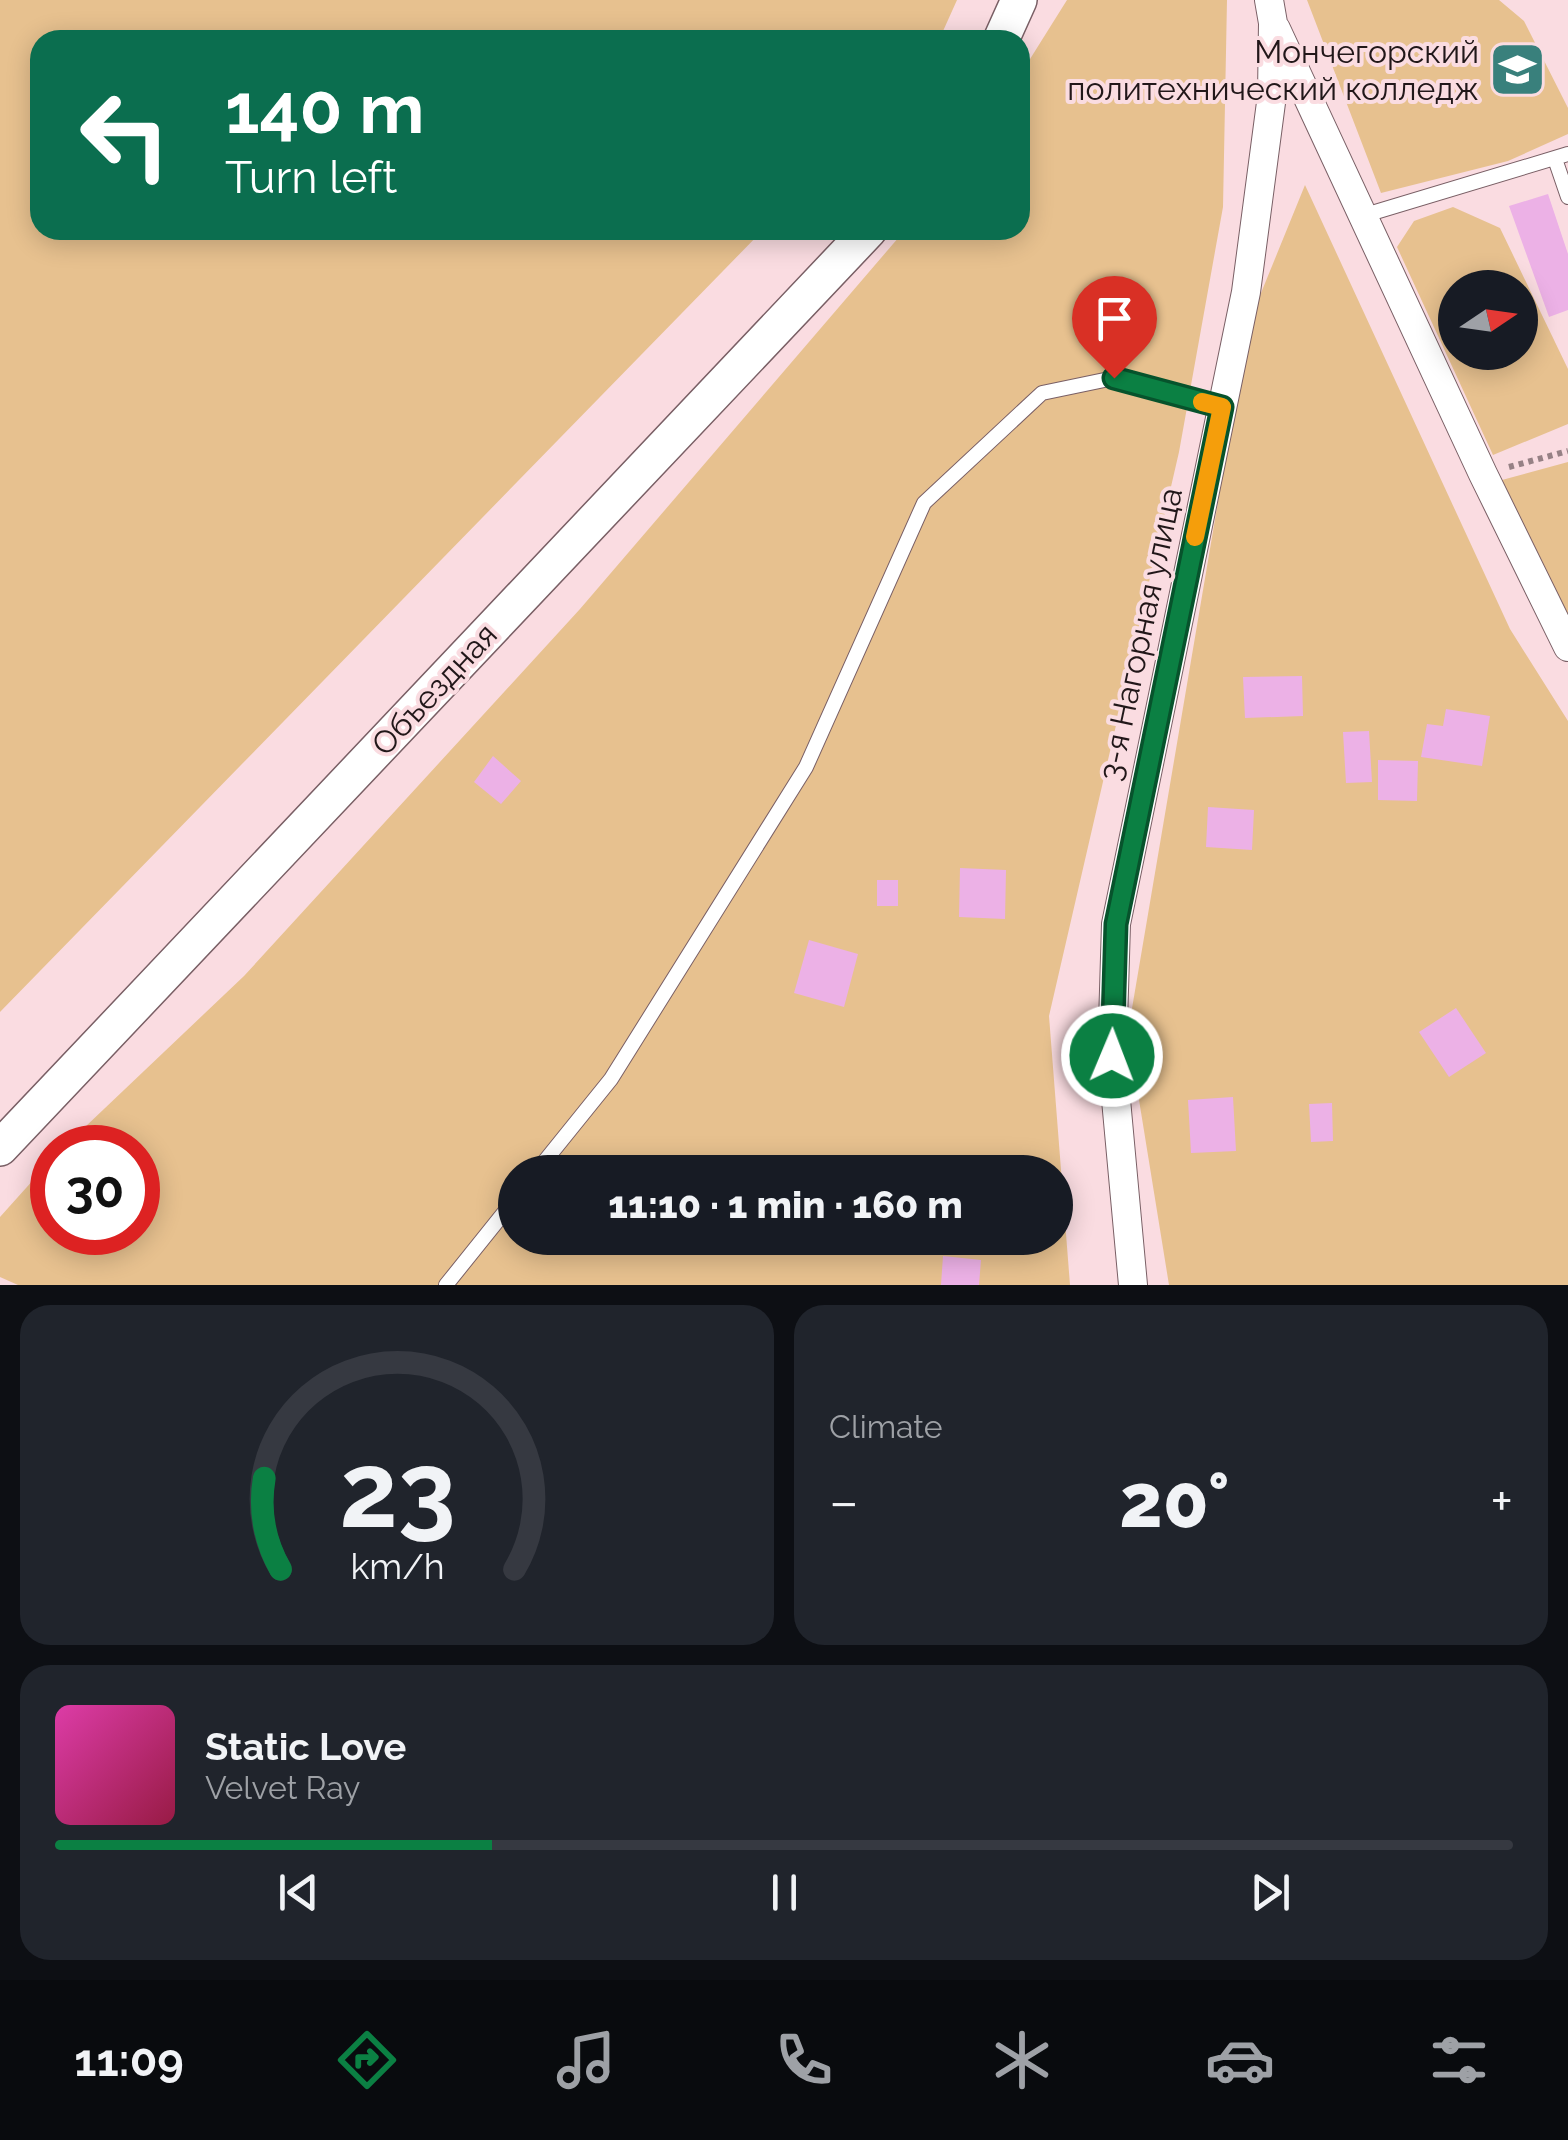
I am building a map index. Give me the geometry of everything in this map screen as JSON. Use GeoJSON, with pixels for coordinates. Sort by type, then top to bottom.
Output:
{"type":"FeatureCollection","features":[{"type":"Feature","properties":{"kind":"street"},"geometry":{"type":"LineString","coordinates":[[1005,30],[1019,0]]}},
{"type":"Feature","properties":{"kind":"street"},"geometry":{"type":"LineString","coordinates":[[1271,12],[1362,216],[1568,647]]}},
{"type":"Feature","properties":{"kind":"street","name":"3-я Нагорная улица"},"geometry":{"type":"LineString","coordinates":[[1133,1285],[1112,1056],[1116,924],[1246,292],[1266,157],[1271,12]]}},
{"type":"Feature","properties":{"kind":"street","name":"Объездная"},"geometry":{"type":"LineString","coordinates":[[0,1148],[860,240]]}},
{"type":"Feature","properties":{"kind":"lane"},"geometry":{"type":"LineString","coordinates":[[1362,216],[1562,157],[1568,197]]}},
{"type":"Feature","properties":{"kind":"lane"},"geometry":{"type":"LineString","coordinates":[[550,1155],[611,1079],[806,767],[924,503],[1042,393],[1114,378],[1222,407]]}},
{"type":"Feature","properties":{"kind":"lane"},"geometry":{"type":"LineString","coordinates":[[446,1285],[498,1220]]}},
{"type":"Feature","properties":{"kind":"path"},"geometry":{"type":"LineString","coordinates":[[1484,474],[1568,451]]}},
{"type":"Feature","properties":{"kind":"shaded area"},"geometry":{"type":"Polygon","coordinates":[[[0,0],[957,0],[944,30],[30,30],[30,240],[753,240],[0,1012],[0,0]]]}},
{"type":"Feature","properties":{"kind":"shaded area"},"geometry":{"type":"Polygon","coordinates":[[[1067,0],[1227,0],[1223,207],[1179,452],[1049,1016],[1060,1155],[498,1155],[498,1255],[1068,1255],[1070,1285],[18,1285],[0,1277],[0,1217],[30,1184],[30,1255],[160,1255],[160,1125],[87,1125],[244,976],[580,609],[896,240],[1030,240],[1030,59],[1067,0]]]}},
{"type":"Feature","properties":{"kind":"shaded area"},"geometry":{"type":"Polygon","coordinates":[[[1307,0],[1499,0],[1524,21],[1568,108],[1568,134],[1508,161],[1381,193],[1307,0]]]}},
{"type":"Feature","properties":{"kind":"shaded area"},"geometry":{"type":"Polygon","coordinates":[[[1305,185],[1510,629],[1568,721],[1568,1285],[1169,1285],[1128,1032],[1248,325],[1305,185]]]}},
{"type":"Feature","properties":{"kind":"shaded area"},"geometry":{"type":"Polygon","coordinates":[[[1453,207],[1500,228],[1520,270],[1438,270],[1438,336],[1397,247],[1414,221],[1453,207]]]}},
{"type":"Feature","properties":{"kind":"shaded area"},"geometry":{"type":"Polygon","coordinates":[[[1538,307],[1568,369],[1568,424],[1493,455],[1454,370],[1538,370],[1538,307]]]}},
{"type":"Feature","properties":{"kind":"shaded area"},"geometry":{"type":"Polygon","coordinates":[[[1568,462],[1568,614],[1502,480],[1568,462]]]}},
{"type":"Feature","properties":{"kind":"building"},"geometry":{"type":"Polygon","coordinates":[[[1548,194],[1568,254],[1568,310],[1549,317],[1538,286],[1538,270],[1532,270],[1509,206],[1548,194]]]}},
{"type":"Feature","properties":{"kind":"building"},"geometry":{"type":"Polygon","coordinates":[[[1302,676],[1303,716],[1245,718],[1243,677],[1302,676]]]}},
{"type":"Feature","properties":{"kind":"building"},"geometry":{"type":"Polygon","coordinates":[[[1446,709],[1490,716],[1482,766],[1421,757],[1427,724],[1443,726],[1446,709]]]}},
{"type":"Feature","properties":{"kind":"building"},"geometry":{"type":"Polygon","coordinates":[[[1369,731],[1372,782],[1346,783],[1343,732],[1369,731]]]}},
{"type":"Feature","properties":{"kind":"building"},"geometry":{"type":"Polygon","coordinates":[[[493,756],[521,781],[501,804],[474,782],[493,756]]]}},
{"type":"Feature","properties":{"kind":"building"},"geometry":{"type":"Polygon","coordinates":[[[1378,760],[1418,761],[1417,801],[1378,800],[1378,760]]]}},
{"type":"Feature","properties":{"kind":"building"},"geometry":{"type":"Polygon","coordinates":[[[1208,807],[1254,810],[1252,850],[1206,847],[1208,807]]]}},
{"type":"Feature","properties":{"kind":"building"},"geometry":{"type":"Polygon","coordinates":[[[960,868],[1006,870],[1005,919],[959,917],[960,868]]]}},
{"type":"Feature","properties":{"kind":"building"},"geometry":{"type":"Polygon","coordinates":[[[877,880],[898,880],[898,906],[877,906],[877,880]]]}},
{"type":"Feature","properties":{"kind":"building"},"geometry":{"type":"Polygon","coordinates":[[[809,940],[858,954],[844,1007],[794,993],[809,940]]]}},
{"type":"Feature","properties":{"kind":"building"},"geometry":{"type":"Polygon","coordinates":[[[1456,1008],[1486,1053],[1449,1077],[1419,1032],[1456,1008]]]}},
{"type":"Feature","properties":{"kind":"building"},"geometry":{"type":"Polygon","coordinates":[[[1233,1097],[1236,1151],[1191,1153],[1188,1100],[1233,1097]]]}},
{"type":"Feature","properties":{"kind":"building"},"geometry":{"type":"Polygon","coordinates":[[[1332,1103],[1333,1141],[1311,1142],[1309,1104],[1332,1103]]]}},
{"type":"Feature","properties":{"kind":"building"},"geometry":{"type":"Polygon","coordinates":[[[943,1256],[981,1260],[979,1285],[941,1285],[943,1256]]]}},
{"type":"Feature","properties":{"kind":"slow traffic"},"geometry":{"type":"LineString","coordinates":[[1195,537],[1222,407],[1202,402]]}},
{"type":"Feature","properties":{"kind":"place","name":"Мончегорский политехнический колледж"},"geometry":{"type":"Point","coordinates":[1518,69]}},
{"type":"Feature","properties":{"kind":"route"},"geometry":{"type":"LineString","coordinates":[[1112,1056],[1116,924],[1222,407],[1114,378]]}}]}
